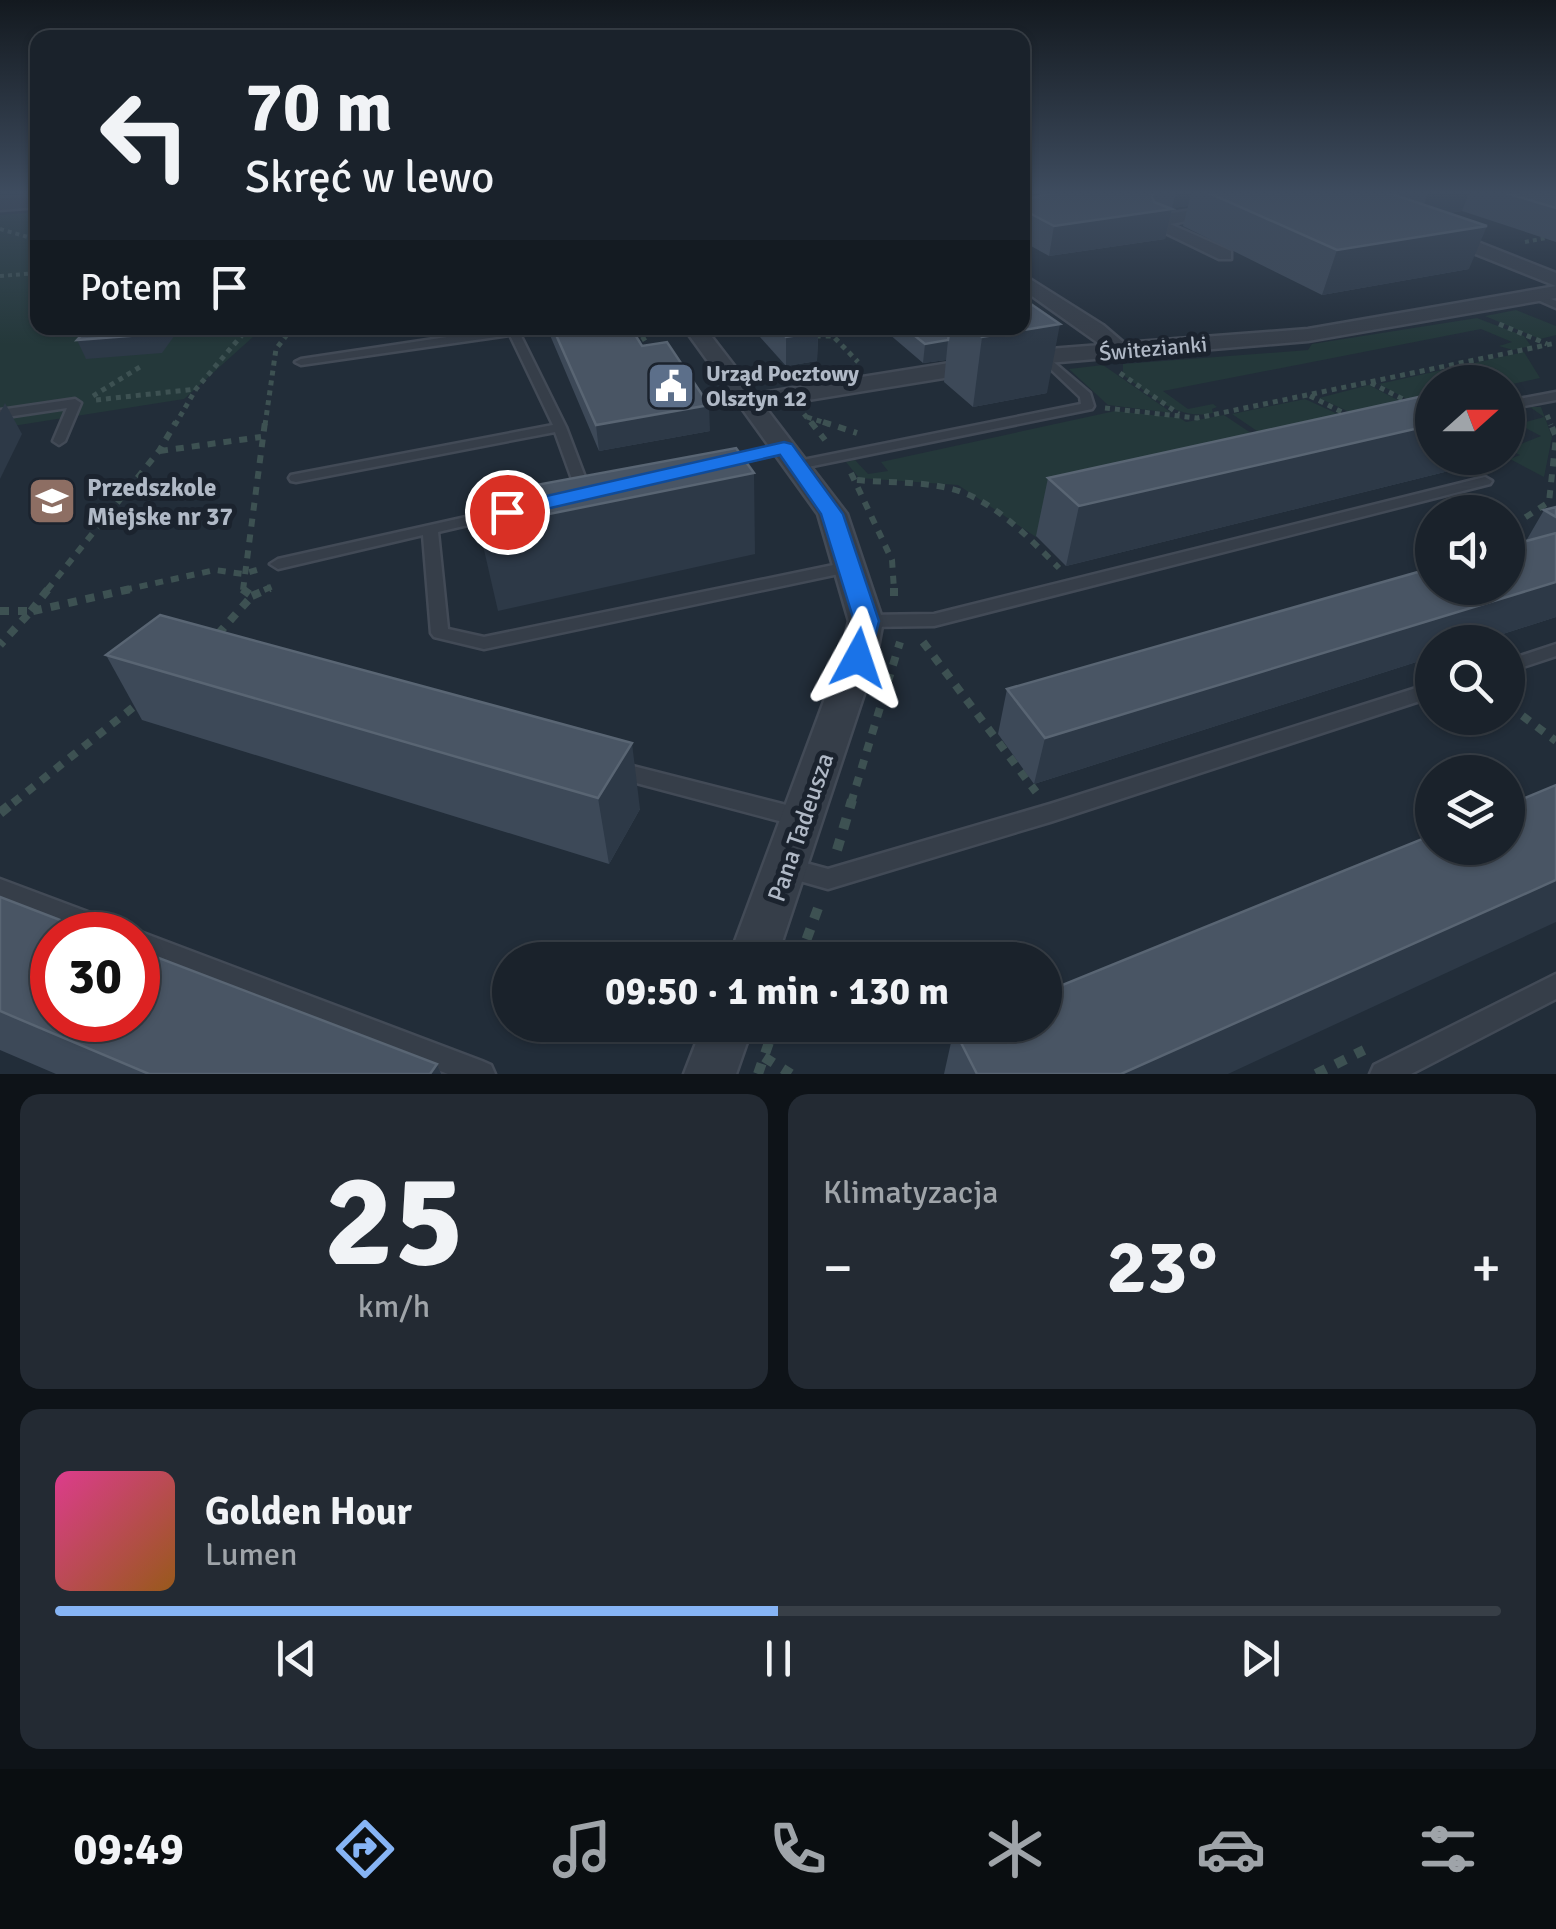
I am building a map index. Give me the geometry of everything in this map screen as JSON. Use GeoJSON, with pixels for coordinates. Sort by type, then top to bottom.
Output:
{"type":"FeatureCollection","features":[{"type":"Feature","properties":{"kind":"street"},"geometry":{"type":"LineString","coordinates":[[1199,243],[1225,255]]}},
{"type":"Feature","properties":{"kind":"street"},"geometry":{"type":"LineString","coordinates":[[1463,243],[1556,280]]}},
{"type":"Feature","properties":{"kind":"street"},"geometry":{"type":"LineString","coordinates":[[1030,285],[1096,329],[1120,357]]}},
{"type":"Feature","properties":{"kind":"street","name":"Świtezianki"},"geometry":{"type":"LineString","coordinates":[[749,402],[1043,356],[1120,357],[1308,335],[1545,293]]}},
{"type":"Feature","properties":{"kind":"street"},"geometry":{"type":"LineString","coordinates":[[702,335],[832,514],[866,621]]}},
{"type":"Feature","properties":{"kind":"street","name":"Pana Tadeusza"},"geometry":{"type":"LineString","coordinates":[[759,942],[858,658],[866,621]]}},
{"type":"Feature","properties":{"kind":"street"},"geometry":{"type":"LineString","coordinates":[[710,1074],[745,1042]]}},
{"type":"Feature","properties":{"kind":"lane"},"geometry":{"type":"LineString","coordinates":[[1545,293],[1556,305]]}},
{"type":"Feature","properties":{"kind":"lane"},"geometry":{"type":"LineString","coordinates":[[301,362],[480,335]]}},
{"type":"Feature","properties":{"kind":"lane"},"geometry":{"type":"LineString","coordinates":[[515,335],[560,427],[584,493]]}},
{"type":"Feature","properties":{"kind":"lane"},"geometry":{"type":"LineString","coordinates":[[716,464],[791,457],[1088,406],[1086,396],[1043,356]]}},
{"type":"Feature","properties":{"kind":"lane"},"geometry":{"type":"LineString","coordinates":[[1525,402],[1556,396]]}},
{"type":"Feature","properties":{"kind":"lane"},"geometry":{"type":"LineString","coordinates":[[0,414],[75,403]]}},
{"type":"Feature","properties":{"kind":"lane"},"geometry":{"type":"LineString","coordinates":[[59,441],[75,403]]}},
{"type":"Feature","properties":{"kind":"lane"},"geometry":{"type":"LineString","coordinates":[[296,478],[560,427]]}},
{"type":"Feature","properties":{"kind":"lane"},"geometry":{"type":"LineString","coordinates":[[866,621],[934,620],[1485,481]]}},
{"type":"Feature","properties":{"kind":"lane"},"geometry":{"type":"LineString","coordinates":[[565,498],[603,489]]}},
{"type":"Feature","properties":{"kind":"lane"},"geometry":{"type":"LineString","coordinates":[[278,564],[507,512]]}},
{"type":"Feature","properties":{"kind":"lane"},"geometry":{"type":"LineString","coordinates":[[430,530],[440,633],[484,643],[848,568]]}},
{"type":"Feature","properties":{"kind":"lane"},"geometry":{"type":"LineString","coordinates":[[1525,660],[1556,650]]}},
{"type":"Feature","properties":{"kind":"lane"},"geometry":{"type":"LineString","coordinates":[[787,868],[828,879],[1050,813],[1415,695]]}},
{"type":"Feature","properties":{"kind":"lane"},"geometry":{"type":"LineString","coordinates":[[597,765],[802,818]]}},
{"type":"Feature","properties":{"kind":"lane"},"geometry":{"type":"LineString","coordinates":[[0,889],[60,912]]}},
{"type":"Feature","properties":{"kind":"lane"},"geometry":{"type":"LineString","coordinates":[[160,950],[482,1074]]}},
{"type":"Feature","properties":{"kind":"lane"},"geometry":{"type":"LineString","coordinates":[[1383,1074],[1556,986]]}},
{"type":"Feature","properties":{"kind":"path"},"geometry":{"type":"LineString","coordinates":[[0,276],[30,274]]}},
{"type":"Feature","properties":{"kind":"path"},"geometry":{"type":"LineString","coordinates":[[0,646],[159,451],[196,389],[242,335]]}},
{"type":"Feature","properties":{"kind":"path"},"geometry":{"type":"LineString","coordinates":[[206,646],[252,596],[241,589],[276,348],[286,335]]}},
{"type":"Feature","properties":{"kind":"path"},"geometry":{"type":"LineString","coordinates":[[816,335],[833,336],[868,372]]}},
{"type":"Feature","properties":{"kind":"path"},"geometry":{"type":"LineString","coordinates":[[1453,365],[1556,342]]}},
{"type":"Feature","properties":{"kind":"path"},"geometry":{"type":"LineString","coordinates":[[1494,347],[1508,354]]}},
{"type":"Feature","properties":{"kind":"path"},"geometry":{"type":"LineString","coordinates":[[1458,354],[1472,361]]}},
{"type":"Feature","properties":{"kind":"path"},"geometry":{"type":"LineString","coordinates":[[1120,357],[1120,375],[1180,416]]}},
{"type":"Feature","properties":{"kind":"path"},"geometry":{"type":"LineString","coordinates":[[1420,362],[1426,365]]}},
{"type":"Feature","properties":{"kind":"path"},"geometry":{"type":"LineString","coordinates":[[75,403],[103,392],[143,365]]}},
{"type":"Feature","properties":{"kind":"path"},"geometry":{"type":"LineString","coordinates":[[1381,370],[1396,377]]}},
{"type":"Feature","properties":{"kind":"path"},"geometry":{"type":"LineString","coordinates":[[1088,406],[1197,418],[1415,373]]}},
{"type":"Feature","properties":{"kind":"path"},"geometry":{"type":"LineString","coordinates":[[1340,378],[1355,386]]}},
{"type":"Feature","properties":{"kind":"path"},"geometry":{"type":"LineString","coordinates":[[1370,382],[1415,405]]}},
{"type":"Feature","properties":{"kind":"path"},"geometry":{"type":"LineString","coordinates":[[1298,387],[1342,413],[1361,418]]}},
{"type":"Feature","properties":{"kind":"path"},"geometry":{"type":"LineString","coordinates":[[75,403],[196,389]]}},
{"type":"Feature","properties":{"kind":"path"},"geometry":{"type":"LineString","coordinates":[[1256,395],[1270,403]]}},
{"type":"Feature","properties":{"kind":"path"},"geometry":{"type":"LineString","coordinates":[[1215,404],[1228,412]]}},
{"type":"Feature","properties":{"kind":"path"},"geometry":{"type":"LineString","coordinates":[[1525,518],[1550,502],[1556,438],[1544,408]]}},
{"type":"Feature","properties":{"kind":"path"},"geometry":{"type":"LineString","coordinates":[[159,451],[262,436]]}},
{"type":"Feature","properties":{"kind":"path"},"geometry":{"type":"LineString","coordinates":[[858,480],[948,488],[964,493],[1029,538],[1067,576]]}},
{"type":"Feature","properties":{"kind":"path"},"geometry":{"type":"LineString","coordinates":[[0,611],[32,611],[215,570],[243,574],[278,564]]}},
{"type":"Feature","properties":{"kind":"path"},"geometry":{"type":"LineString","coordinates":[[913,631],[1050,813]]}},
{"type":"Feature","properties":{"kind":"path"},"geometry":{"type":"LineString","coordinates":[[805,942],[898,655],[900,634]]}},
{"type":"Feature","properties":{"kind":"path"},"geometry":{"type":"LineString","coordinates":[[0,813],[148,695]]}},
{"type":"Feature","properties":{"kind":"path"},"geometry":{"type":"LineString","coordinates":[[1525,718],[1556,741]]}},
{"type":"Feature","properties":{"kind":"path"},"geometry":{"type":"LineString","coordinates":[[746,1042],[758,1074]]}},
{"type":"Feature","properties":{"kind":"path"},"geometry":{"type":"LineString","coordinates":[[747,1042],[791,1074]]}},
{"type":"Feature","properties":{"kind":"green space"},"geometry":{"type":"Polygon","coordinates":[[[0,243],[30,243],[30,335],[255,335],[184,399],[0,428],[0,243]]]}},
{"type":"Feature","properties":{"kind":"green space"},"geometry":{"type":"Polygon","coordinates":[[[1516,310],[1556,326],[1556,335],[1540,339],[1485,316],[1516,310]]]}},
{"type":"Feature","properties":{"kind":"green space"},"geometry":{"type":"Polygon","coordinates":[[[1477,318],[1524,336],[1531,346],[1513,350],[1499,346],[1512,342],[1481,329],[1163,391],[1188,409],[1213,404],[1217,407],[1212,409],[1213,413],[1200,414],[1176,410],[1123,375],[1123,364],[1308,350],[1312,344],[1477,318]]]}},
{"type":"Feature","properties":{"kind":"green space"},"geometry":{"type":"Polygon","coordinates":[[[1524,352],[1540,378],[1525,381],[1525,365],[1465,365],[1524,352]]]}},
{"type":"Feature","properties":{"kind":"green space"},"geometry":{"type":"Polygon","coordinates":[[[1103,365],[1172,413],[1108,405],[1069,369],[1103,365]]]}},
{"type":"Feature","properties":{"kind":"green space"},"geometry":{"type":"Polygon","coordinates":[[[1415,376],[1415,403],[1379,384],[1415,376]]]}},
{"type":"Feature","properties":{"kind":"green space"},"geometry":{"type":"Polygon","coordinates":[[[1369,385],[1415,409],[1415,418],[1358,416],[1319,398],[1369,385]]]}},
{"type":"Feature","properties":{"kind":"green space"},"geometry":{"type":"Polygon","coordinates":[[[1305,399],[1340,415],[1415,431],[1415,447],[1036,537],[958,485],[859,478],[846,462],[855,460],[868,474],[888,471],[881,462],[1115,411],[1180,418],[1186,422],[1224,415],[1251,433],[1257,431],[1232,414],[1305,399]]]}},
{"type":"Feature","properties":{"kind":"green space"},"geometry":{"type":"Polygon","coordinates":[[[1530,407],[1541,407],[1552,437],[1544,477],[1525,467],[1525,442],[1541,436],[1525,428],[1525,422],[1544,417],[1530,407]]]}},
{"type":"Feature","properties":{"kind":"building"},"geometry":{"type":"Polygon","coordinates":[[[1322,243],[1380,243],[1337,250],[1322,243]]]}},
{"type":"Feature","properties":{"kind":"building"},"geometry":{"type":"Polygon","coordinates":[[[1030,303],[1060,324],[1030,329],[1030,303]]]}},
{"type":"Feature","properties":{"kind":"building"},"geometry":{"type":"Polygon","coordinates":[[[82,335],[141,335],[77,340],[82,335]]]}},
{"type":"Feature","properties":{"kind":"building"},"geometry":{"type":"Polygon","coordinates":[[[556,335],[635,335],[642,346],[667,342],[709,405],[596,425],[556,335]]]}},
{"type":"Feature","properties":{"kind":"building"},"geometry":{"type":"Polygon","coordinates":[[[914,335],[949,335],[948,340],[925,344],[914,335]]]}},
{"type":"Feature","properties":{"kind":"building"},"geometry":{"type":"Polygon","coordinates":[[[1415,398],[1415,429],[1079,506],[1048,478],[1415,398]]]}},
{"type":"Feature","properties":{"kind":"building"},"geometry":{"type":"Polygon","coordinates":[[[736,448],[754,473],[479,528],[472,497],[736,448]]]}},
{"type":"Feature","properties":{"kind":"building"},"geometry":{"type":"Polygon","coordinates":[[[1556,533],[1556,582],[1525,591],[1525,541],[1556,533]]]}},
{"type":"Feature","properties":{"kind":"building"},"geometry":{"type":"Polygon","coordinates":[[[1415,573],[1415,605],[1481,605],[1045,738],[1007,689],[1415,573]]]}},
{"type":"Feature","properties":{"kind":"building"},"geometry":{"type":"Polygon","coordinates":[[[160,615],[632,743],[598,798],[106,655],[160,615]]]}},
{"type":"Feature","properties":{"kind":"building"},"geometry":{"type":"Polygon","coordinates":[[[1556,785],[1556,880],[1121,1074],[977,1074],[961,1042],[1062,1042],[1062,985],[1415,842],[1415,865],[1525,865],[1525,798],[1556,785]]]}},
{"type":"Feature","properties":{"kind":"building"},"geometry":{"type":"Polygon","coordinates":[[[0,897],[39,912],[30,912],[30,1024],[0,1011],[0,897]]]}},
{"type":"Feature","properties":{"kind":"building"},"geometry":{"type":"Polygon","coordinates":[[[160,958],[437,1064],[430,1074],[149,1074],[73,1042],[160,1042],[160,958]]]}},
{"type":"Feature","properties":{"kind":"place","name":"Urząd Pocztowy Olsztyn 12"},"geometry":{"type":"Point","coordinates":[671,386]}},
{"type":"Feature","properties":{"kind":"place","name":"Przedszkole Miejske nr 37"},"geometry":{"type":"Point","coordinates":[52,501]}},
{"type":"Feature","properties":{"kind":"route"},"geometry":{"type":"LineString","coordinates":[[507,512],[784,448],[832,514],[866,621],[858,658]]}}]}
